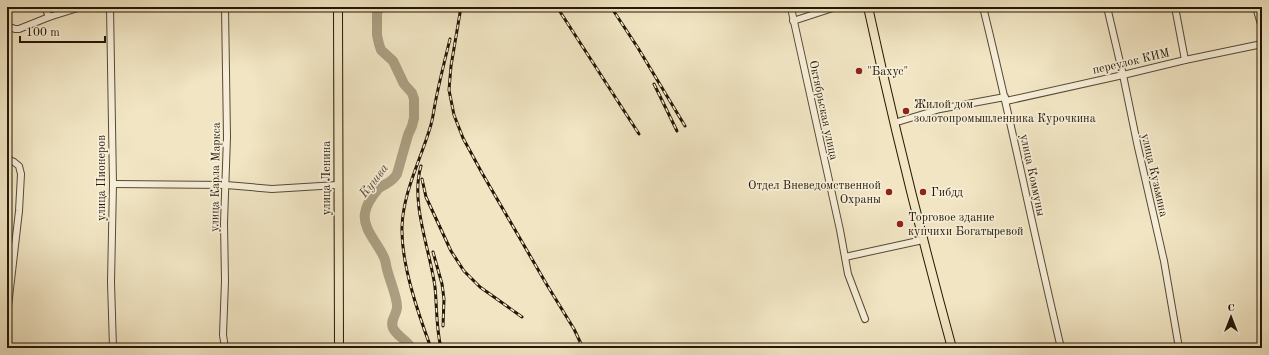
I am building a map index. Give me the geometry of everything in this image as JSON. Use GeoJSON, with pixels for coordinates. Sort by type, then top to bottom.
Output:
{"type":"FeatureCollection","features":[{"type":"Feature","properties":{"kind":"main road","name":"улица Ленина"},"geometry":{"type":"LineString","coordinates":[[338,7],[337,185],[339,348]]}},
{"type":"Feature","properties":{"kind":"main road"},"geometry":{"type":"LineString","coordinates":[[868,7],[894,123],[952,348]]}},
{"type":"Feature","properties":{"kind":"street"},"geometry":{"type":"LineString","coordinates":[[45,7],[49,17]]}},
{"type":"Feature","properties":{"kind":"street"},"geometry":{"type":"LineString","coordinates":[[7,26],[19,29],[49,17],[81,7]]}},
{"type":"Feature","properties":{"kind":"street","name":"улица Пионеров"},"geometry":{"type":"LineString","coordinates":[[110,7],[113,184],[111,282],[113,348]]}},
{"type":"Feature","properties":{"kind":"street","name":"улица Карла Маркса"},"geometry":{"type":"LineString","coordinates":[[225,7],[228,137],[224,223],[225,281],[223,335],[225,348]]}},
{"type":"Feature","properties":{"kind":"street"},"geometry":{"type":"LineString","coordinates":[[793,21],[836,7]]}},
{"type":"Feature","properties":{"kind":"street","name":"улица Коммуны"},"geometry":{"type":"LineString","coordinates":[[983,7],[1006,99],[1061,348]]}},
{"type":"Feature","properties":{"kind":"street","name":"улица Кузьмина"},"geometry":{"type":"LineString","coordinates":[[1107,7],[1164,261],[1179,348]]}},
{"type":"Feature","properties":{"kind":"street"},"geometry":{"type":"LineString","coordinates":[[1175,7],[1185,60]]}},
{"type":"Feature","properties":{"kind":"street"},"geometry":{"type":"LineString","coordinates":[[1256,7],[1262,28]]}},
{"type":"Feature","properties":{"kind":"street","name":"Октябрьская улица"},"geometry":{"type":"LineString","coordinates":[[791,8],[848,274],[865,319]]}},
{"type":"Feature","properties":{"kind":"street","name":"переулок КИМ"},"geometry":{"type":"LineString","coordinates":[[894,123],[940,109],[1006,99],[1262,44]]}},
{"type":"Feature","properties":{"kind":"street"},"geometry":{"type":"LineString","coordinates":[[7,158],[19,166],[21,174],[19,211],[7,315]]}},
{"type":"Feature","properties":{"kind":"street"},"geometry":{"type":"LineString","coordinates":[[113,184],[226,185],[272,189],[337,185]]}},
{"type":"Feature","properties":{"kind":"street"},"geometry":{"type":"LineString","coordinates":[[845,257],[923,240]]}},
{"type":"Feature","properties":{"kind":"waterway","name":"Кушва"},"geometry":{"type":"LineString","coordinates":[[380,7],[377,13],[377,35],[379,44],[381,50],[393,61],[404,84],[412,93],[414,99],[414,118],[397,174],[390,182],[378,189],[374,194],[367,207],[365,219],[369,231],[383,254],[395,294],[397,308],[393,320],[393,328],[396,333],[410,346]]}},
{"type":"Feature","properties":{"kind":"railway"},"geometry":{"type":"LineString","coordinates":[[461,7],[451,66],[449,90],[454,115],[463,138],[482,173],[574,329],[583,348]]}},
{"type":"Feature","properties":{"kind":"railway"},"geometry":{"type":"LineString","coordinates":[[557,7],[639,134]]}},
{"type":"Feature","properties":{"kind":"railway"},"geometry":{"type":"LineString","coordinates":[[611,7],[638,48],[685,126]]}},
{"type":"Feature","properties":{"kind":"railway"},"geometry":{"type":"LineString","coordinates":[[431,348],[407,272],[402,241],[402,227],[405,202],[431,125],[450,39]]}},
{"type":"Feature","properties":{"kind":"railway"},"geometry":{"type":"LineString","coordinates":[[654,84],[677,131]]}},
{"type":"Feature","properties":{"kind":"railway"},"geometry":{"type":"LineString","coordinates":[[421,166],[418,180],[419,210],[433,273],[437,325],[441,348]]}},
{"type":"Feature","properties":{"kind":"railway"},"geometry":{"type":"LineString","coordinates":[[422,179],[426,197],[451,251],[464,271],[480,287],[522,317]]}},
{"type":"Feature","properties":{"kind":"railway"},"geometry":{"type":"LineString","coordinates":[[433,252],[442,284],[444,299],[443,326]]}},
{"type":"Feature","properties":{"kind":"place","name":"\"Бахус\""},"geometry":{"type":"Point","coordinates":[859,71]}},
{"type":"Feature","properties":{"kind":"place","name":"Жилой дом золотопромышленника Курочкина"},"geometry":{"type":"Point","coordinates":[906,111]}},
{"type":"Feature","properties":{"kind":"place","name":"Отдел Вневедомственной Охраны"},"geometry":{"type":"Point","coordinates":[889,192]}},
{"type":"Feature","properties":{"kind":"place","name":"Гибдд"},"geometry":{"type":"Point","coordinates":[923,192]}},
{"type":"Feature","properties":{"kind":"place","name":"Торговое здание купчихи Богатыревой"},"geometry":{"type":"Point","coordinates":[900,224]}}]}
